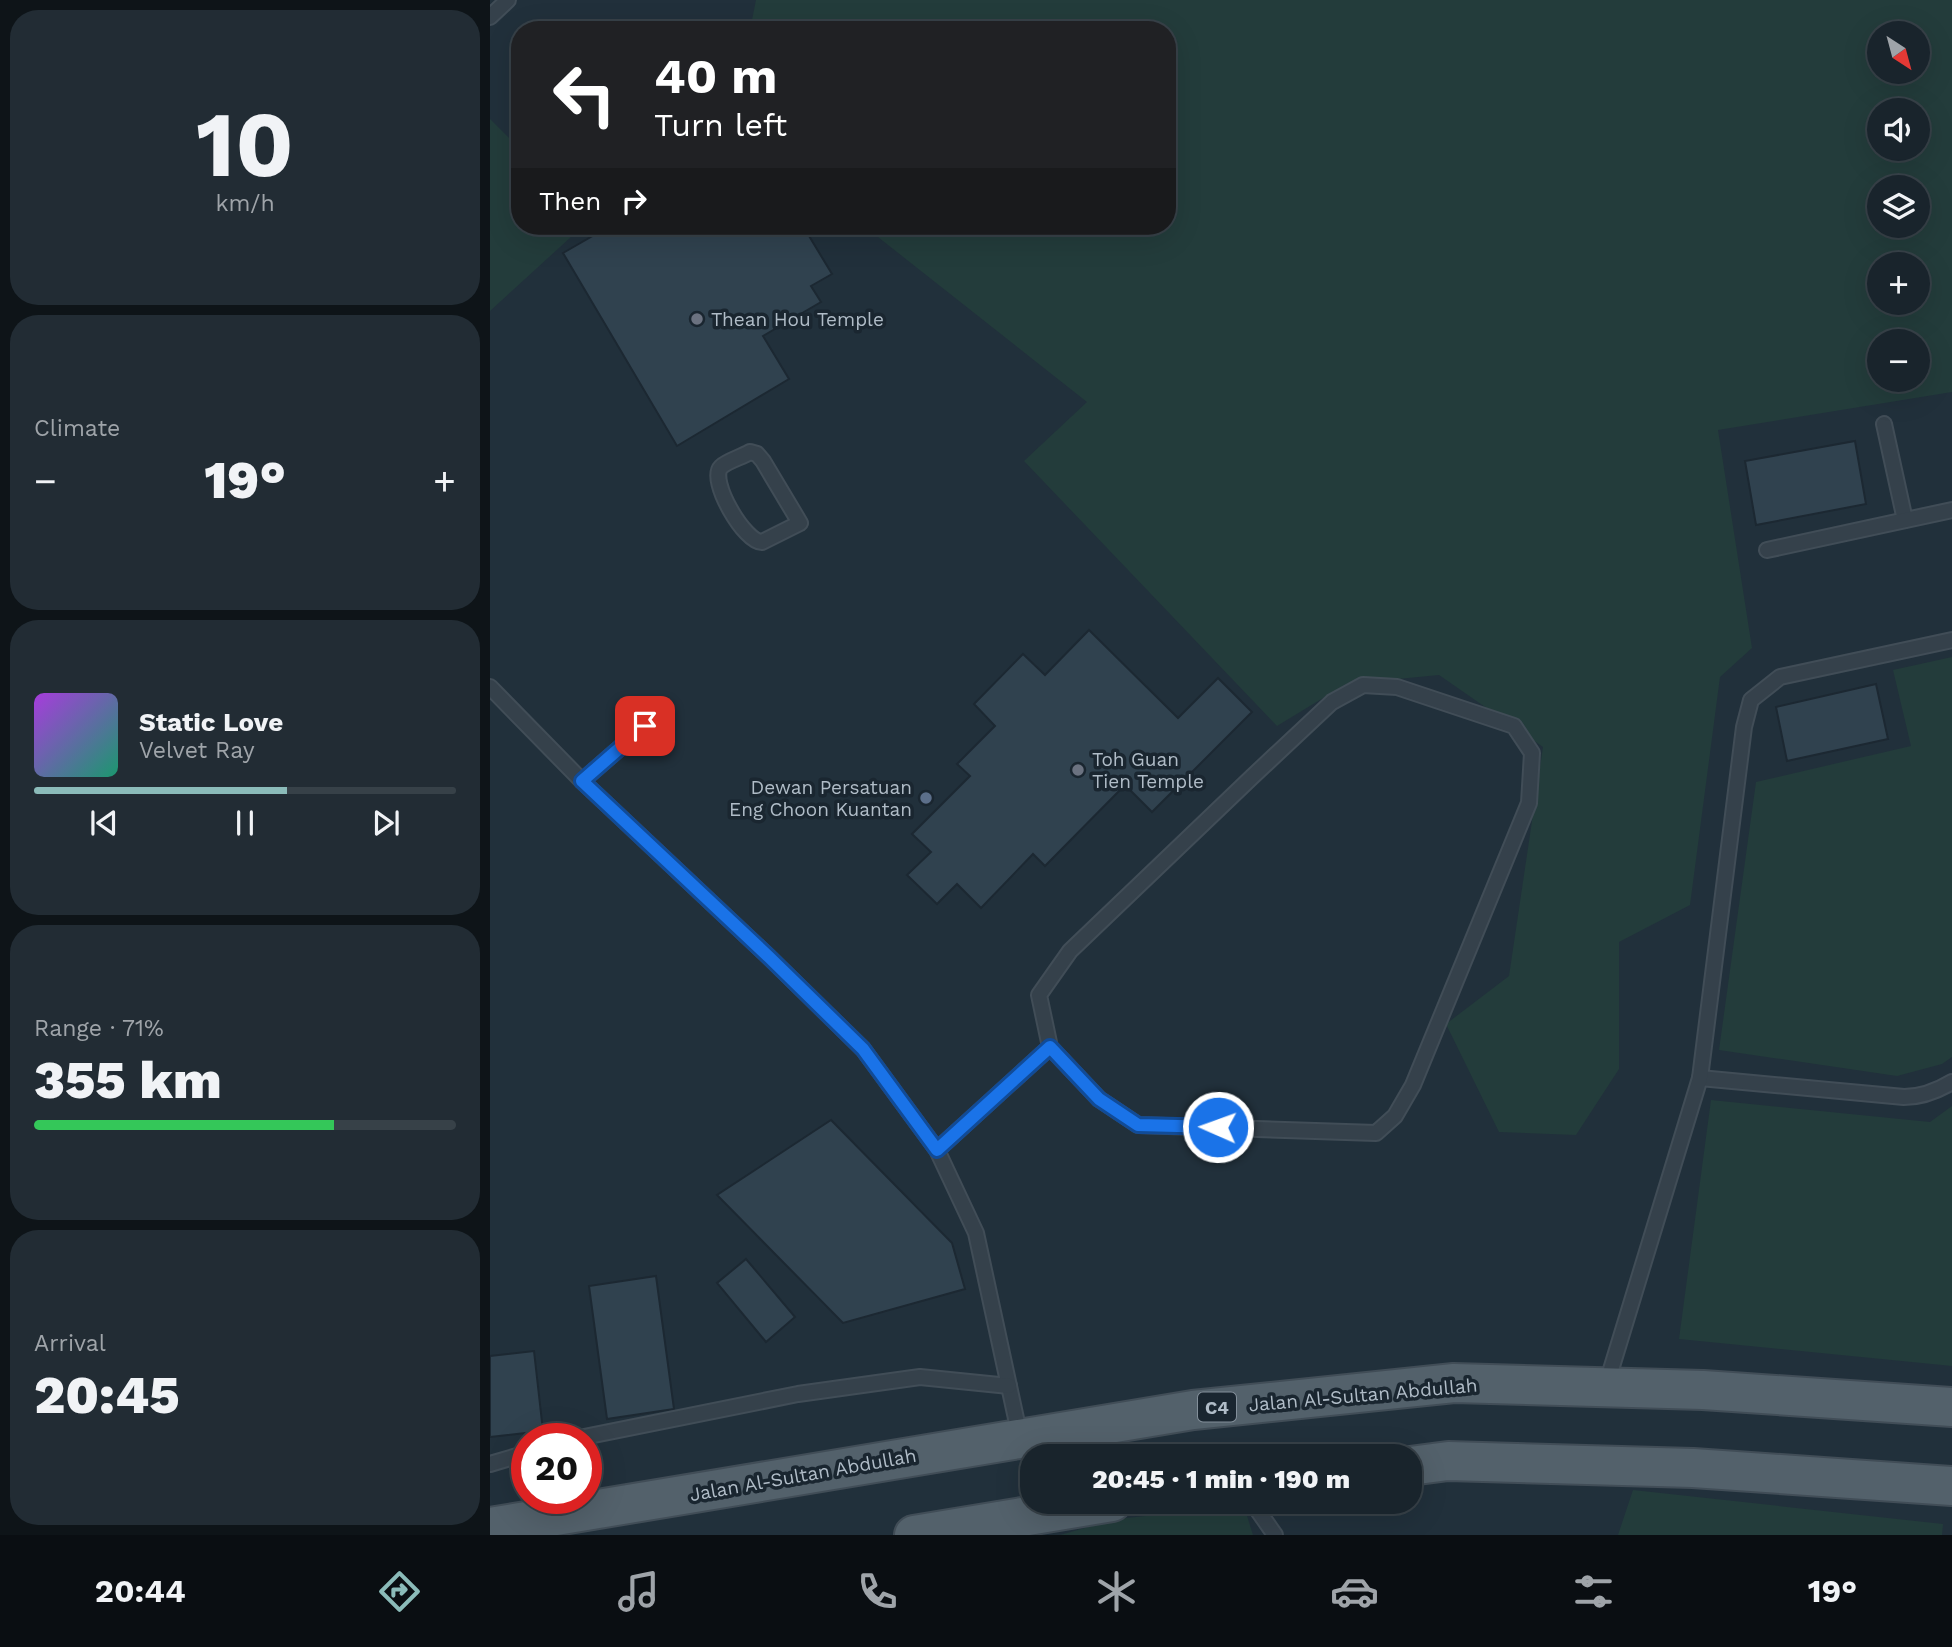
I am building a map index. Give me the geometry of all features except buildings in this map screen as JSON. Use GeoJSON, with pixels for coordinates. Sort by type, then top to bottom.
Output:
{"type":"FeatureCollection","features":[{"type":"Feature","properties":{"kind":"main road","name":"Jalan Al-Sultan Abdullah"},"geometry":{"type":"LineString","coordinates":[[490,1527],[1193,1410],[1454,1383],[1703,1390],[1952,1407]]}},
{"type":"Feature","properties":{"kind":"main road"},"geometry":{"type":"LineString","coordinates":[[1422,1464],[1448,1461],[1693,1468],[1952,1486]]}},
{"type":"Feature","properties":{"kind":"main road"},"geometry":{"type":"LineString","coordinates":[[914,1535],[1040,1514]]}},
{"type":"Feature","properties":{"kind":"lane"},"geometry":{"type":"LineString","coordinates":[[490,17],[508,0]]}},
{"type":"Feature","properties":{"kind":"lane"},"geometry":{"type":"LineString","coordinates":[[1884,424],[1905,520]]}},
{"type":"Feature","properties":{"kind":"lane"},"geometry":{"type":"LineString","coordinates":[[750,453],[757,454],[800,523],[762,542],[756,542],[748,536],[731,511],[719,486],[718,474],[721,467],[750,453]]}},
{"type":"Feature","properties":{"kind":"lane"},"geometry":{"type":"LineString","coordinates":[[1767,550],[1952,510]]}},
{"type":"Feature","properties":{"kind":"lane"},"geometry":{"type":"LineString","coordinates":[[1606,1387],[1700,1078],[1744,727],[1751,700],[1780,677],[1952,640]]}},
{"type":"Feature","properties":{"kind":"lane"},"geometry":{"type":"LineString","coordinates":[[1363,685],[1397,687],[1514,726],[1532,753],[1529,803],[1413,1085],[1395,1116],[1376,1133],[1138,1125],[1099,1099],[1050,1047],[1039,995],[1070,951],[1332,702],[1363,685]]}},
{"type":"Feature","properties":{"kind":"lane"},"geometry":{"type":"LineString","coordinates":[[490,687],[582,781],[863,1049],[937,1150],[976,1233],[1020,1437]]}},
{"type":"Feature","properties":{"kind":"lane"},"geometry":{"type":"LineString","coordinates":[[582,781],[645,726]]}},
{"type":"Feature","properties":{"kind":"lane"},"geometry":{"type":"LineString","coordinates":[[937,1150],[1050,1047]]}},
{"type":"Feature","properties":{"kind":"lane"},"geometry":{"type":"LineString","coordinates":[[1700,1078],[1904,1097],[1916,1097],[1952,1082]]}},
{"type":"Feature","properties":{"kind":"lane"},"geometry":{"type":"LineString","coordinates":[[602,1433],[798,1394],[920,1377],[1009,1386]]}},
{"type":"Feature","properties":{"kind":"lane"},"geometry":{"type":"LineString","coordinates":[[490,1464],[511,1458]]}},
{"type":"Feature","properties":{"kind":"lane"},"geometry":{"type":"LineString","coordinates":[[1260,1514],[1275,1535]]}},
{"type":"Feature","properties":{"kind":"green space"},"geometry":{"type":"Polygon","coordinates":[[[756,0],[1952,0],[1952,392],[1718,430],[1752,648],[1720,677],[1690,905],[1619,942],[1619,1069],[1576,1135],[1499,1132],[1446,1024],[1509,976],[1543,747],[1439,675],[1346,684],[1277,726],[1024,461],[1087,402],[875,235],[1176,235],[1176,21],[752,21],[756,0]]]}},
{"type":"Feature","properties":{"kind":"green space"},"geometry":{"type":"Polygon","coordinates":[[[490,119],[511,140],[511,235],[573,235],[490,311],[490,119]]]}},
{"type":"Feature","properties":{"kind":"green space"},"geometry":{"type":"Polygon","coordinates":[[[1952,657],[1952,1057],[1942,1064],[1897,1076],[1719,1050],[1756,782],[1911,746],[1893,670],[1952,657]]]}},
{"type":"Feature","properties":{"kind":"green space"},"geometry":{"type":"Polygon","coordinates":[[[1711,1100],[1930,1122],[1952,1106],[1952,1366],[1679,1339],[1711,1100]]]}},
{"type":"Feature","properties":{"kind":"green space"},"geometry":{"type":"Polygon","coordinates":[[[1633,1490],[1943,1524],[1942,1535],[1618,1535],[1633,1490]]]}},
{"type":"Feature","properties":{"kind":"green space"},"geometry":{"type":"Polygon","coordinates":[[[1165,1514],[1246,1514],[1253,1535],[1060,1535],[1116,1519],[1165,1514]]]}},
{"type":"Feature","properties":{"kind":"place","name":"Thean Hou Temple"},"geometry":{"type":"Point","coordinates":[697,319]}},
{"type":"Feature","properties":{"kind":"place","name":"Toh Guan Tien Temple"},"geometry":{"type":"Point","coordinates":[1078,770]}},
{"type":"Feature","properties":{"kind":"place","name":"Dewan Persatuan Eng Choon Kuantan"},"geometry":{"type":"Point","coordinates":[926,798]}},
{"type":"Feature","properties":{"kind":"route"},"geometry":{"type":"LineString","coordinates":[[645,726],[582,781],[863,1049],[937,1150],[1050,1047],[1099,1099],[1138,1125],[1218,1127]]}}]}
